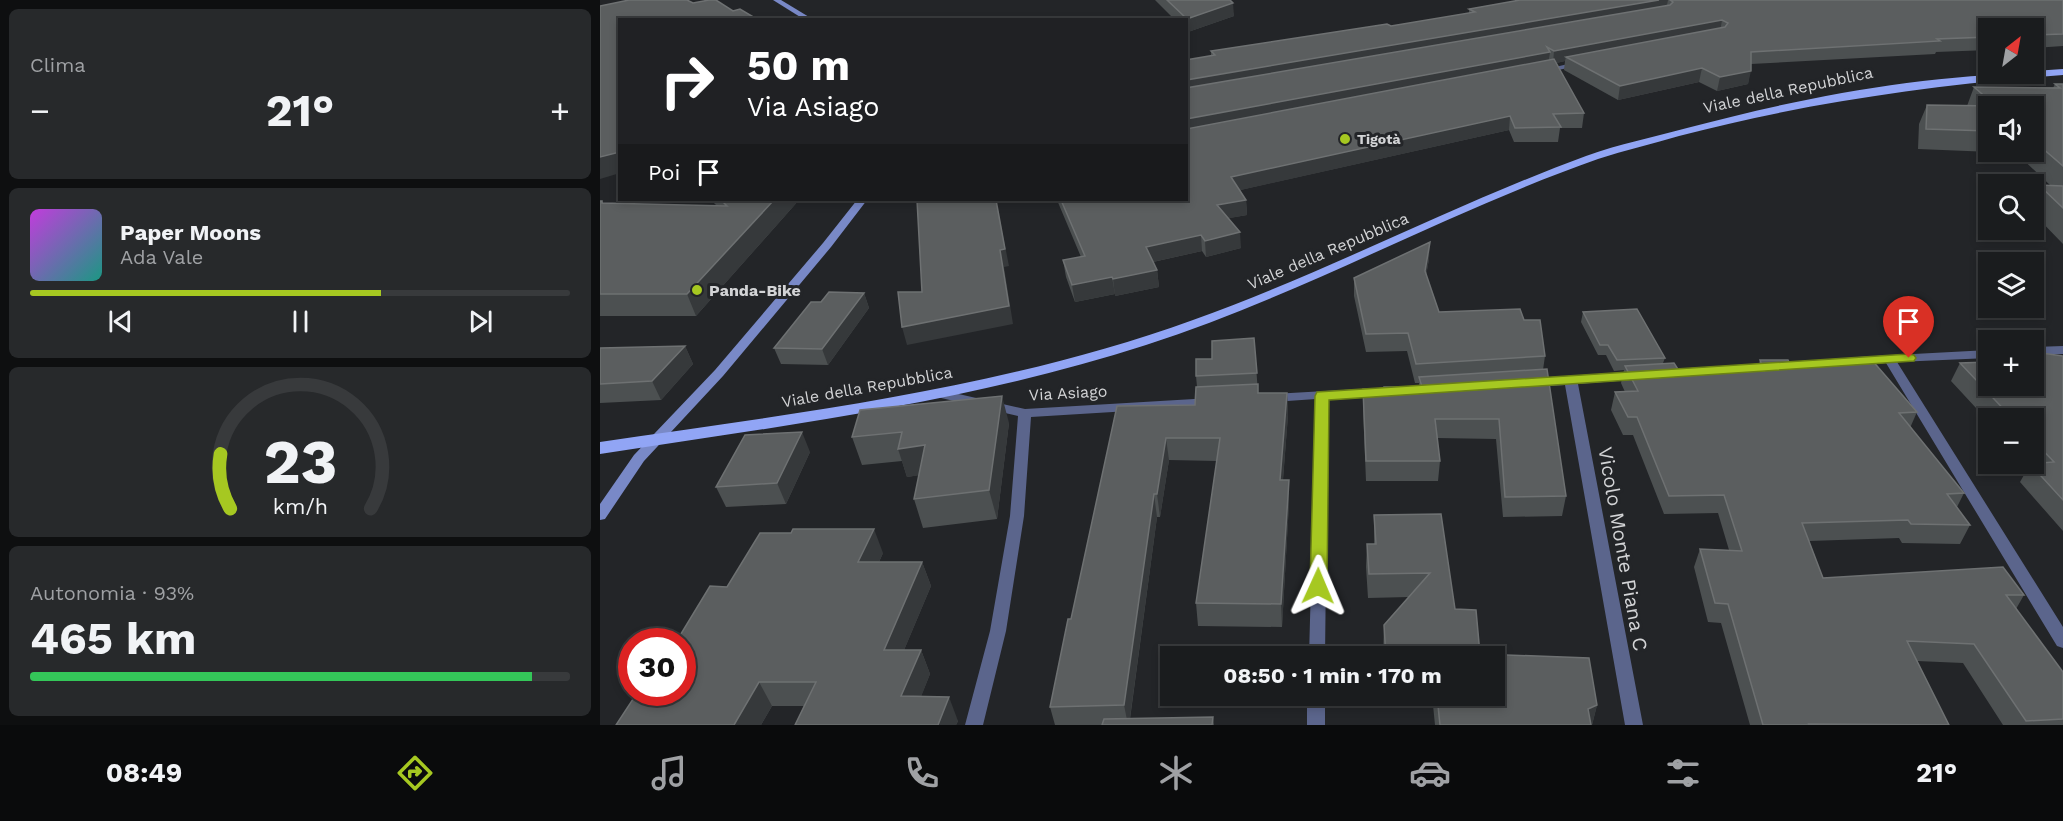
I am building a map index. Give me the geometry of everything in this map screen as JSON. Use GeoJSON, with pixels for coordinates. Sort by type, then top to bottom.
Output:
{"type":"FeatureCollection","features":[{"type":"Feature","properties":{"kind":"main road","name":"Viale della Repubblica"},"geometry":{"type":"LineString","coordinates":[[600,448],[941,393],[1050,368],[1140,342],[1263,299],[1594,157],[1714,123],[1803,103],[1898,86],[2063,72]]}},
{"type":"Feature","properties":{"kind":"street"},"geometry":{"type":"LineString","coordinates":[[776,0],[808,18]]}},
{"type":"Feature","properties":{"kind":"street"},"geometry":{"type":"LineString","coordinates":[[1537,72],[1594,60]]}},
{"type":"Feature","properties":{"kind":"street"},"geometry":{"type":"LineString","coordinates":[[600,515],[624,478],[656,439],[719,373],[863,201]]}},
{"type":"Feature","properties":{"kind":"street"},"geometry":{"type":"LineString","coordinates":[[2044,351],[2063,350]]}},
{"type":"Feature","properties":{"kind":"street"},"geometry":{"type":"LineString","coordinates":[[1842,362],[1978,355]]}},
{"type":"Feature","properties":{"kind":"street"},"geometry":{"type":"LineString","coordinates":[[1890,359],[2063,641]]}},
{"type":"Feature","properties":{"kind":"street"},"geometry":{"type":"LineString","coordinates":[[1524,384],[1784,366]]}},
{"type":"Feature","properties":{"kind":"street","name":"Vicolo Monte Piana C"},"geometry":{"type":"LineString","coordinates":[[1571,381],[1634,725]]}},
{"type":"Feature","properties":{"kind":"street"},"geometry":{"type":"LineString","coordinates":[[1262,399],[1393,392]]}},
{"type":"Feature","properties":{"kind":"street","name":"Via Asiago"},"geometry":{"type":"LineString","coordinates":[[941,393],[1025,413],[1227,401]]}},
{"type":"Feature","properties":{"kind":"street"},"geometry":{"type":"LineString","coordinates":[[1317,646],[1322,396]]}},
{"type":"Feature","properties":{"kind":"street"},"geometry":{"type":"LineString","coordinates":[[974,725],[998,630],[1017,516],[1025,413]]}},
{"type":"Feature","properties":{"kind":"street"},"geometry":{"type":"LineString","coordinates":[[1316,706],[1316,725]]}},
{"type":"Feature","properties":{"kind":"building"},"geometry":{"type":"Polygon","coordinates":[[[629,0],[687,0],[693,3],[716,0],[733,11],[740,9],[755,18],[618,18],[618,152],[600,157],[600,6],[629,0]]]}},
{"type":"Feature","properties":{"kind":"building"},"geometry":{"type":"Polygon","coordinates":[[[1167,0],[1230,0],[1233,3],[1188,19],[1167,0]]]}},
{"type":"Feature","properties":{"kind":"building"},"geometry":{"type":"Polygon","coordinates":[[[1520,0],[1659,0],[1188,80],[1188,60],[1215,55],[1211,51],[1475,12],[1469,9],[1520,0]]]}},
{"type":"Feature","properties":{"kind":"building"},"geometry":{"type":"Polygon","coordinates":[[[1670,0],[2063,0],[2063,34],[2044,35],[2044,18],[1978,18],[1978,37],[1751,52],[1751,71],[1720,77],[1702,68],[1620,86],[1566,57],[1725,27],[1728,23],[1722,20],[1554,51],[1547,47],[1550,52],[1188,119],[1188,88],[1670,5],[1673,2],[1670,0]]]}},
{"type":"Feature","properties":{"kind":"building"},"geometry":{"type":"Polygon","coordinates":[[[1554,59],[1584,113],[1553,114],[1561,127],[1515,128],[1510,116],[1231,177],[1246,200],[1217,205],[1240,232],[1205,241],[1201,235],[1146,247],[1157,270],[1072,285],[1063,260],[1085,256],[1061,201],[1188,201],[1188,129],[1554,59]]]}},
{"type":"Feature","properties":{"kind":"building"},"geometry":{"type":"Polygon","coordinates":[[[2055,84],[2063,84],[2063,166],[2044,150],[2044,96],[1984,96],[1974,87],[2060,88],[2055,84]]]}},
{"type":"Feature","properties":{"kind":"building"},"geometry":{"type":"Polygon","coordinates":[[[1927,105],[1978,106],[1978,131],[1926,129],[1927,105]]]}},
{"type":"Feature","properties":{"kind":"building"},"geometry":{"type":"Polygon","coordinates":[[[2044,185],[2063,186],[2063,208],[2044,190],[2044,185]]]}},
{"type":"Feature","properties":{"kind":"building"},"geometry":{"type":"Polygon","coordinates":[[[600,201],[602,203],[727,206],[722,201],[773,201],[687,294],[600,294],[600,201]]]}},
{"type":"Feature","properties":{"kind":"building"},"geometry":{"type":"Polygon","coordinates":[[[917,201],[996,201],[1005,249],[1000,250],[1009,306],[902,327],[898,292],[922,292],[917,201]]]}},
{"type":"Feature","properties":{"kind":"building"},"geometry":{"type":"Polygon","coordinates":[[[1430,242],[1425,271],[1439,312],[1520,309],[1524,320],[1540,320],[1545,356],[1416,364],[1408,333],[1366,334],[1354,278],[1430,242]]]}},
{"type":"Feature","properties":{"kind":"building"},"geometry":{"type":"Polygon","coordinates":[[[829,292],[864,293],[822,349],[774,348],[811,302],[821,302],[829,292]]]}},
{"type":"Feature","properties":{"kind":"building"},"geometry":{"type":"Polygon","coordinates":[[[1637,309],[1665,358],[1617,360],[1608,345],[1600,345],[1583,312],[1637,309]]]}},
{"type":"Feature","properties":{"kind":"building"},"geometry":{"type":"Polygon","coordinates":[[[1254,338],[1257,373],[1196,376],[1196,359],[1212,359],[1212,341],[1254,338]]]}},
{"type":"Feature","properties":{"kind":"building"},"geometry":{"type":"Polygon","coordinates":[[[685,346],[652,381],[600,384],[600,348],[685,346]]]}},
{"type":"Feature","properties":{"kind":"building"},"geometry":{"type":"Polygon","coordinates":[[[2044,353],[2063,356],[2063,500],[2039,474],[2044,474],[2044,463],[2054,462],[2044,452],[2044,408],[2003,408],[1991,396],[2044,396],[2044,353]]]}},
{"type":"Feature","properties":{"kind":"building"},"geometry":{"type":"Polygon","coordinates":[[[1871,359],[1917,412],[1899,413],[1964,493],[1947,494],[1970,525],[1911,524],[1908,520],[1802,523],[1823,578],[2003,567],[2024,595],[2006,595],[2063,672],[2063,719],[2026,721],[1974,644],[1907,641],[1949,725],[1763,725],[1728,604],[1715,603],[1700,549],[1742,551],[1724,495],[1669,496],[1637,417],[1628,417],[1615,392],[1638,391],[1625,366],[1674,363],[1681,374],[1764,371],[1760,360],[1788,360],[1790,364],[1871,359]]]}},
{"type":"Feature","properties":{"kind":"building"},"geometry":{"type":"Polygon","coordinates":[[[1978,362],[1978,382],[1960,363],[1978,362]]]}},
{"type":"Feature","properties":{"kind":"building"},"geometry":{"type":"Polygon","coordinates":[[[1547,369],[1566,496],[1505,497],[1499,419],[1435,419],[1440,461],[1366,461],[1363,389],[1422,387],[1419,377],[1547,369]]]}},
{"type":"Feature","properties":{"kind":"building"},"geometry":{"type":"Polygon","coordinates":[[[1258,384],[1258,393],[1287,393],[1280,480],[1289,480],[1281,604],[1196,603],[1220,438],[1166,438],[1157,494],[1154,494],[1124,705],[1050,707],[1117,406],[1195,405],[1196,387],[1258,384]]]}},
{"type":"Feature","properties":{"kind":"building"},"geometry":{"type":"Polygon","coordinates":[[[1002,396],[989,490],[914,499],[925,445],[898,449],[902,432],[852,437],[860,410],[1002,396]]]}},
{"type":"Feature","properties":{"kind":"building"},"geometry":{"type":"Polygon","coordinates":[[[802,432],[777,483],[716,487],[745,435],[802,432]]]}},
{"type":"Feature","properties":{"kind":"building"},"geometry":{"type":"Polygon","coordinates":[[[1441,514],[1455,609],[1476,610],[1479,646],[1385,646],[1384,625],[1430,573],[1369,574],[1367,544],[1376,544],[1374,515],[1441,514]]]}},
{"type":"Feature","properties":{"kind":"building"},"geometry":{"type":"Polygon","coordinates":[[[793,529],[874,529],[858,562],[922,562],[884,650],[921,650],[901,696],[949,697],[938,725],[795,725],[816,682],[759,682],[734,725],[616,725],[628,706],[696,706],[696,628],[684,628],[710,586],[727,587],[760,533],[791,533],[793,529]]]}},
{"type":"Feature","properties":{"kind":"building"},"geometry":{"type":"Polygon","coordinates":[[[1505,655],[1589,658],[1597,705],[1588,709],[1591,725],[1440,725],[1438,706],[1505,706],[1505,655]]]}},
{"type":"Feature","properties":{"kind":"building"},"geometry":{"type":"Polygon","coordinates":[[[1213,717],[1212,725],[1102,725],[1104,719],[1213,717]]]}},
{"type":"Feature","properties":{"kind":"place","name":"Tigotà"},"geometry":{"type":"Point","coordinates":[1345,139]}},
{"type":"Feature","properties":{"kind":"place","name":"Panda-Bike"},"geometry":{"type":"Point","coordinates":[697,290]}},
{"type":"Feature","properties":{"kind":"route"},"geometry":{"type":"LineString","coordinates":[[1318,586],[1322,396],[1909,358]]}}]}
